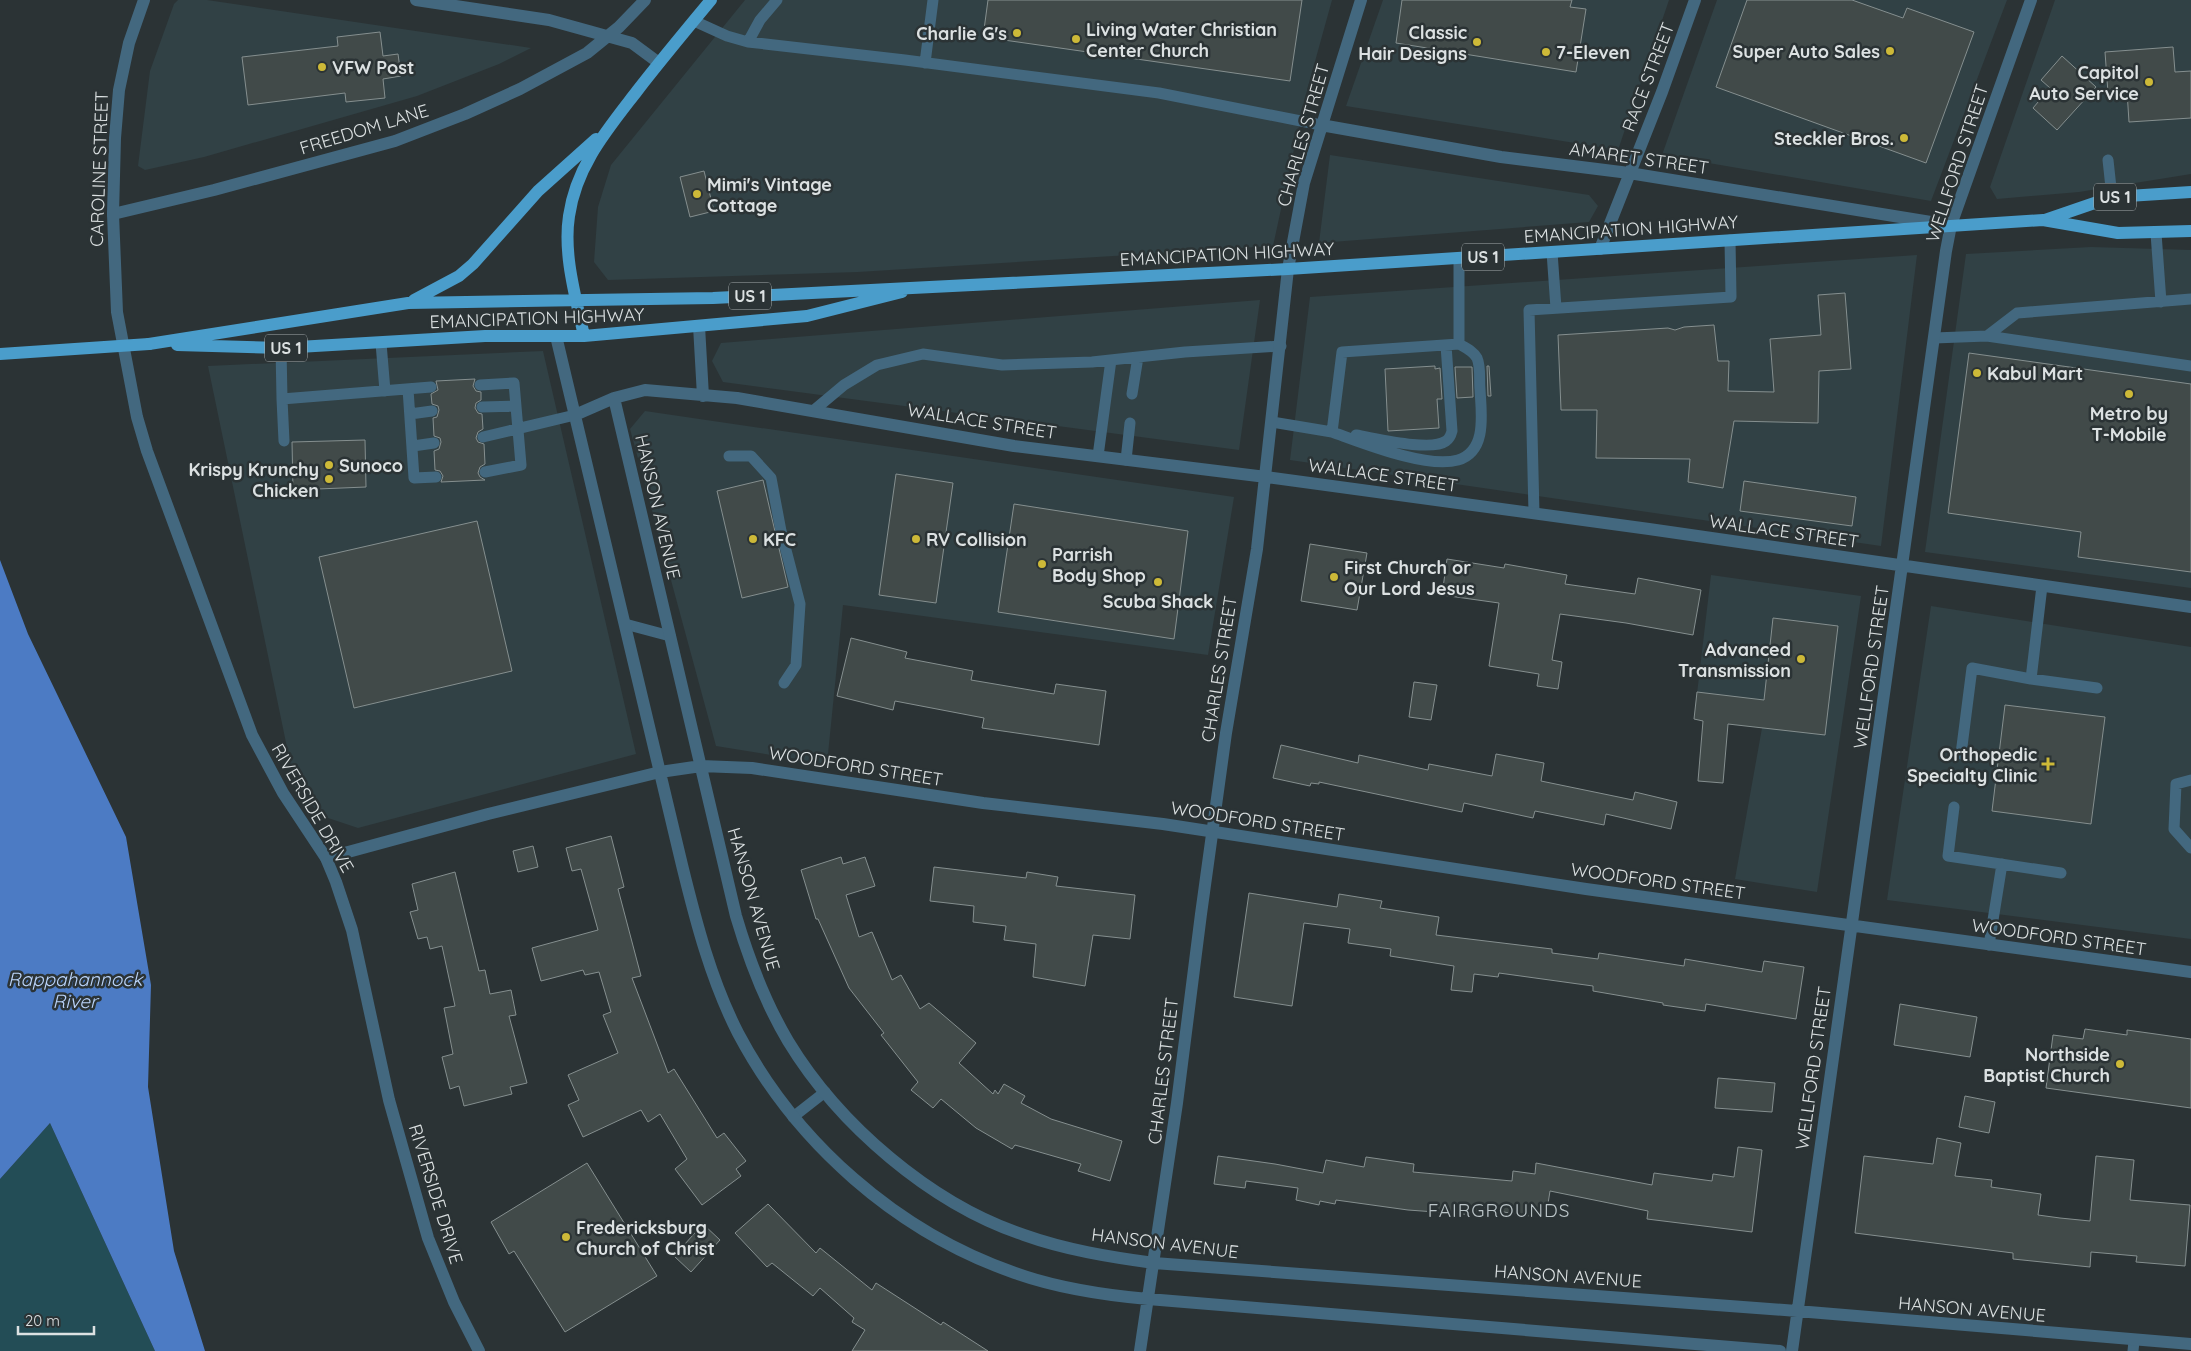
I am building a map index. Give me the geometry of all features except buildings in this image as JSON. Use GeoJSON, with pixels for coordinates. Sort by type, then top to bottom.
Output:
{"type":"FeatureCollection","features":[{"type":"Feature","properties":{"kind":"main road"},"geometry":{"type":"LineString","coordinates":[[584,336],[568,243],[569,217],[575,186],[586,161],[607,130],[711,0]]}},
{"type":"Feature","properties":{"kind":"main road"},"geometry":{"type":"LineString","coordinates":[[408,302],[459,276],[473,264],[538,191],[607,130]]}},
{"type":"Feature","properties":{"kind":"main road","name":"EMANCIPATION HIGHWAY"},"geometry":{"type":"LineString","coordinates":[[2043,220],[2112,197],[2191,192]]}},
{"type":"Feature","properties":{"kind":"main road","name":"EMANCIPATION HIGHWAY"},"geometry":{"type":"LineString","coordinates":[[0,354],[149,344],[408,302],[713,298],[1459,258],[2043,220],[2118,233],[2191,231]]}},
{"type":"Feature","properties":{"kind":"main road","name":"EMANCIPATION HIGHWAY"},"geometry":{"type":"LineString","coordinates":[[149,344],[281,348],[485,336],[584,336],[807,316],[876,300],[923,286]]}},
{"type":"Feature","properties":{"kind":"street","name":"CAROLINE STREET"},"geometry":{"type":"LineString","coordinates":[[117,312],[113,214],[115,138],[119,90],[129,43],[144,0]]}},
{"type":"Feature","properties":{"kind":"street"},"geometry":{"type":"LineString","coordinates":[[416,0],[549,20],[632,44],[660,63]]}},
{"type":"Feature","properties":{"kind":"street","name":"FREEDOM LANE"},"geometry":{"type":"LineString","coordinates":[[113,214],[214,190],[395,141],[465,114],[520,89],[587,53],[608,37],[645,0]]}},
{"type":"Feature","properties":{"kind":"street","name":"CHARLES STREET"},"geometry":{"type":"LineString","coordinates":[[1140,1351],[1177,1103],[1226,733],[1257,549],[1281,346],[1288,268],[1304,183],[1361,0]]}},
{"type":"Feature","properties":{"kind":"street","name":"RACE STREET"},"geometry":{"type":"LineString","coordinates":[[1600,249],[1662,92],[1695,0]]}},
{"type":"Feature","properties":{"kind":"street","name":"WELLFORD STREET"},"geometry":{"type":"LineString","coordinates":[[1792,1351],[1951,225],[2031,0]]}},
{"type":"Feature","properties":{"kind":"street","name":"AMARET STREET"},"geometry":{"type":"LineString","coordinates":[[1321,125],[1501,157],[1629,173],[1951,225]]}},
{"type":"Feature","properties":{"kind":"street","name":"RIVERSIDE DRIVE"},"geometry":{"type":"LineString","coordinates":[[117,312],[139,426],[228,672],[252,734],[283,792],[326,858],[352,930],[390,1100],[428,1238],[454,1302],[479,1351]]}},
{"type":"Feature","properties":{"kind":"street"},"geometry":{"type":"LineString","coordinates":[[700,326],[703,396]]}},
{"type":"Feature","properties":{"kind":"street"},"geometry":{"type":"LineString","coordinates":[[556,336],[693,908],[713,975],[730,1015],[751,1056],[770,1087],[793,1117],[835,1161],[880,1201],[944,1242],[988,1263],[1035,1280],[1092,1292],[1148,1299],[1780,1351]]}},
{"type":"Feature","properties":{"kind":"street","name":"WALLACE STREET"},"geometry":{"type":"LineString","coordinates":[[574,416],[614,398],[645,390],[737,398],[1014,446],[1534,513],[2191,607]]}},
{"type":"Feature","properties":{"kind":"street","name":"HANSON AVENUE"},"geometry":{"type":"LineString","coordinates":[[614,398],[736,916],[766,1000],[789,1043],[846,1116],[915,1177],[962,1208],[1024,1236],[1091,1253],[1154,1262],[1797,1311],[2134,1346],[2191,1344]]}},
{"type":"Feature","properties":{"kind":"street","name":"WOODFORD STREET"},"geometry":{"type":"LineString","coordinates":[[326,858],[488,814],[660,772],[701,766],[752,768],[983,804],[1163,824],[1586,889],[1988,945],[2191,969]]}},
{"type":"Feature","properties":{"kind":"lane"},"geometry":{"type":"LineString","coordinates":[[748,42],[760,20],[777,0]]}},
{"type":"Feature","properties":{"kind":"lane"},"geometry":{"type":"LineString","coordinates":[[925,63],[933,0]]}},
{"type":"Feature","properties":{"kind":"lane"},"geometry":{"type":"LineString","coordinates":[[694,21],[727,36],[748,42],[1159,93],[1321,125]]}},
{"type":"Feature","properties":{"kind":"lane"},"geometry":{"type":"LineString","coordinates":[[2108,160],[2112,197]]}},
{"type":"Feature","properties":{"kind":"lane"},"geometry":{"type":"LineString","coordinates":[[2156,233],[2161,302]]}},
{"type":"Feature","properties":{"kind":"lane"},"geometry":{"type":"LineString","coordinates":[[1534,513],[1529,310],[1731,297],[1730,240]]}},
{"type":"Feature","properties":{"kind":"lane"},"geometry":{"type":"LineString","coordinates":[[1552,252],[1556,308]]}},
{"type":"Feature","properties":{"kind":"lane"},"geometry":{"type":"LineString","coordinates":[[1459,258],[1459,344]]}},
{"type":"Feature","properties":{"kind":"lane"},"geometry":{"type":"LineString","coordinates":[[1987,336],[2017,313],[2191,300]]}},
{"type":"Feature","properties":{"kind":"lane"},"geometry":{"type":"LineString","coordinates":[[1934,338],[1987,336],[2191,366]]}},
{"type":"Feature","properties":{"kind":"lane"},"geometry":{"type":"LineString","coordinates":[[381,343],[385,391]]}},
{"type":"Feature","properties":{"kind":"lane"},"geometry":{"type":"LineString","coordinates":[[1459,344],[1467,348],[1477,359],[1481,408],[1480,438],[1471,452],[1465,457],[1444,462],[1390,453],[1332,432],[1342,352],[1459,344]]}},
{"type":"Feature","properties":{"kind":"lane"},"geometry":{"type":"LineString","coordinates":[[1272,422],[1425,445],[1439,444],[1447,440],[1452,431],[1446,345]]}},
{"type":"Feature","properties":{"kind":"lane"},"geometry":{"type":"LineString","coordinates":[[813,411],[844,385],[877,365],[923,354],[1002,365],[1110,360],[1185,352],[1281,346]]}},
{"type":"Feature","properties":{"kind":"lane"},"geometry":{"type":"LineString","coordinates":[[281,348],[284,441]]}},
{"type":"Feature","properties":{"kind":"lane"},"geometry":{"type":"LineString","coordinates":[[1132,394],[1138,358]]}},
{"type":"Feature","properties":{"kind":"lane"},"geometry":{"type":"LineString","coordinates":[[1098,456],[1110,360]]}},
{"type":"Feature","properties":{"kind":"lane"},"geometry":{"type":"LineString","coordinates":[[480,385],[514,383],[519,428],[521,465],[485,472]]}},
{"type":"Feature","properties":{"kind":"lane"},"geometry":{"type":"LineString","coordinates":[[282,399],[431,387]]}},
{"type":"Feature","properties":{"kind":"lane"},"geometry":{"type":"LineString","coordinates":[[408,389],[414,478],[436,476]]}},
{"type":"Feature","properties":{"kind":"lane"},"geometry":{"type":"LineString","coordinates":[[482,407],[516,406]]}},
{"type":"Feature","properties":{"kind":"lane"},"geometry":{"type":"LineString","coordinates":[[410,414],[432,411]]}},
{"type":"Feature","properties":{"kind":"lane"},"geometry":{"type":"LineString","coordinates":[[483,437],[574,416]]}},
{"type":"Feature","properties":{"kind":"lane"},"geometry":{"type":"LineString","coordinates":[[1126,460],[1130,424]]}},
{"type":"Feature","properties":{"kind":"lane"},"geometry":{"type":"LineString","coordinates":[[413,446],[434,443]]}},
{"type":"Feature","properties":{"kind":"lane"},"geometry":{"type":"LineString","coordinates":[[728,456],[751,456],[771,478],[780,532],[800,604],[796,665],[784,683]]}},
{"type":"Feature","properties":{"kind":"lane"},"geometry":{"type":"LineString","coordinates":[[2031,680],[2042,586]]}},
{"type":"Feature","properties":{"kind":"lane"},"geometry":{"type":"LineString","coordinates":[[624,624],[670,636]]}},
{"type":"Feature","properties":{"kind":"lane"},"geometry":{"type":"LineString","coordinates":[[1961,754],[1972,668],[2031,680],[2097,688]]}},
{"type":"Feature","properties":{"kind":"lane"},"geometry":{"type":"LineString","coordinates":[[2191,780],[2176,784],[2174,829],[2191,848]]}},
{"type":"Feature","properties":{"kind":"lane"},"geometry":{"type":"LineString","coordinates":[[1954,808],[1948,856],[2061,873]]}},
{"type":"Feature","properties":{"kind":"lane"},"geometry":{"type":"LineString","coordinates":[[1988,945],[2002,864]]}},
{"type":"Feature","properties":{"kind":"lane"},"geometry":{"type":"LineString","coordinates":[[793,1117],[826,1092]]}},
{"type":"Feature","properties":{"kind":"shaded area"},"geometry":{"type":"Polygon","coordinates":[[[178,0],[207,0],[531,48],[499,64],[417,96],[204,157],[145,170],[138,166],[150,71],[174,4],[178,0]]]}},
{"type":"Feature","properties":{"kind":"shaded area"},"geometry":{"type":"Polygon","coordinates":[[[745,0],[1332,0],[1306,94],[1273,246],[858,272],[608,280],[594,262],[598,207],[611,165],[745,0]]]}},
{"type":"Feature","properties":{"kind":"shaded area"},"geometry":{"type":"Polygon","coordinates":[[[1383,0],[1669,0],[1618,150],[1346,106],[1383,0]]]}},
{"type":"Feature","properties":{"kind":"shaded area"},"geometry":{"type":"Polygon","coordinates":[[[1717,0],[2007,0],[1931,201],[1662,155],[1717,0]]]}},
{"type":"Feature","properties":{"kind":"shaded area"},"geometry":{"type":"Polygon","coordinates":[[[2055,0],[2191,0],[2191,174],[2079,192],[1997,199],[1990,187],[2055,0]]]}},
{"type":"Feature","properties":{"kind":"shaded area"},"geometry":{"type":"Polygon","coordinates":[[[1330,155],[1589,195],[1598,206],[1589,222],[1319,243],[1330,155]]]}},
{"type":"Feature","properties":{"kind":"shaded area"},"geometry":{"type":"Polygon","coordinates":[[[2091,247],[2191,250],[2191,588],[1925,552],[1966,254],[2091,247]]]}},
{"type":"Feature","properties":{"kind":"shaded area"},"geometry":{"type":"Polygon","coordinates":[[[1917,255],[1881,546],[1290,460],[1310,297],[1917,255]]]}},
{"type":"Feature","properties":{"kind":"shaded area"},"geometry":{"type":"Polygon","coordinates":[[[1260,300],[1239,450],[723,382],[712,361],[721,343],[1260,300]]]}},
{"type":"Feature","properties":{"kind":"shaded area"},"geometry":{"type":"Polygon","coordinates":[[[543,351],[636,754],[358,828],[322,816],[295,786],[208,366],[543,351]]]}},
{"type":"Feature","properties":{"kind":"shaded area"},"geometry":{"type":"Polygon","coordinates":[[[645,411],[1234,497],[1208,655],[843,605],[827,764],[716,746],[630,429],[645,411]]]}},
{"type":"Feature","properties":{"kind":"shaded area"},"geometry":{"type":"Polygon","coordinates":[[[1711,575],[1861,596],[1817,892],[1735,879],[1762,728],[1694,719],[1711,575]]]}},
{"type":"Feature","properties":{"kind":"shaded area"},"geometry":{"type":"Polygon","coordinates":[[[1931,606],[2191,647],[2191,939],[1887,900],[1931,606]]]}},
{"type":"Feature","properties":{"kind":"shaded area"},"geometry":{"type":"Polygon","coordinates":[[[50,1123],[155,1351],[0,1351],[0,1179],[50,1123]]]}},
{"type":"Feature","properties":{"kind":"water","name":"Rappahannock River"},"geometry":{"type":"Polygon","coordinates":[[[0,560],[28,634],[126,837],[151,985],[148,1087],[174,1251],[205,1351],[155,1351],[50,1123],[0,1179],[0,560]]]}},
{"type":"Feature","properties":{"kind":"place","name":"Charlie G's"},"geometry":{"type":"Point","coordinates":[1017,33]}},
{"type":"Feature","properties":{"kind":"place","name":"Living Water Christian Center Church"},"geometry":{"type":"Point","coordinates":[1076,39]}},
{"type":"Feature","properties":{"kind":"place","name":"Classic Hair Designs"},"geometry":{"type":"Point","coordinates":[1477,42]}},
{"type":"Feature","properties":{"kind":"place","name":"Super Auto Sales"},"geometry":{"type":"Point","coordinates":[1890,51]}},
{"type":"Feature","properties":{"kind":"place","name":"7-Eleven"},"geometry":{"type":"Point","coordinates":[1546,52]}},
{"type":"Feature","properties":{"kind":"place","name":"VFW Post"},"geometry":{"type":"Point","coordinates":[322,67]}},
{"type":"Feature","properties":{"kind":"place","name":"Capitol Auto Service"},"geometry":{"type":"Point","coordinates":[2149,82]}},
{"type":"Feature","properties":{"kind":"place","name":"Steckler Bros."},"geometry":{"type":"Point","coordinates":[1904,138]}},
{"type":"Feature","properties":{"kind":"place","name":"Mimi's Vintage Cottage"},"geometry":{"type":"Point","coordinates":[697,194]}},
{"type":"Feature","properties":{"kind":"place","name":"Kabul Mart"},"geometry":{"type":"Point","coordinates":[1977,373]}},
{"type":"Feature","properties":{"kind":"place","name":"Metro by T-Mobile"},"geometry":{"type":"Point","coordinates":[2129,394]}},
{"type":"Feature","properties":{"kind":"place","name":"Sunoco"},"geometry":{"type":"Point","coordinates":[329,465]}},
{"type":"Feature","properties":{"kind":"place","name":"Krispy Krunchy Chicken"},"geometry":{"type":"Point","coordinates":[329,479]}},
{"type":"Feature","properties":{"kind":"place","name":"KFC"},"geometry":{"type":"Point","coordinates":[753,539]}},
{"type":"Feature","properties":{"kind":"place","name":"RV Collision"},"geometry":{"type":"Point","coordinates":[916,539]}},
{"type":"Feature","properties":{"kind":"place","name":"Parrish Body Shop"},"geometry":{"type":"Point","coordinates":[1042,564]}},
{"type":"Feature","properties":{"kind":"place","name":"First Church or Our Lord Jesus"},"geometry":{"type":"Point","coordinates":[1334,577]}},
{"type":"Feature","properties":{"kind":"place","name":"Scuba Shack"},"geometry":{"type":"Point","coordinates":[1158,582]}},
{"type":"Feature","properties":{"kind":"place","name":"Advanced Transmission"},"geometry":{"type":"Point","coordinates":[1801,659]}},
{"type":"Feature","properties":{"kind":"place","name":"Orthopedic Specialty Clinic"},"geometry":{"type":"Point","coordinates":[2048,764]}},
{"type":"Feature","properties":{"kind":"place","name":"Northside Baptist Church"},"geometry":{"type":"Point","coordinates":[2120,1064]}},
{"type":"Feature","properties":{"kind":"place","name":"Fredericksburg Church of Christ"},"geometry":{"type":"Point","coordinates":[566,1237]}},
{"type":"Feature","properties":{"kind":"district","name":"FAIRGROUNDS"},"geometry":{"type":"Point","coordinates":[1499,1210]}}]}
